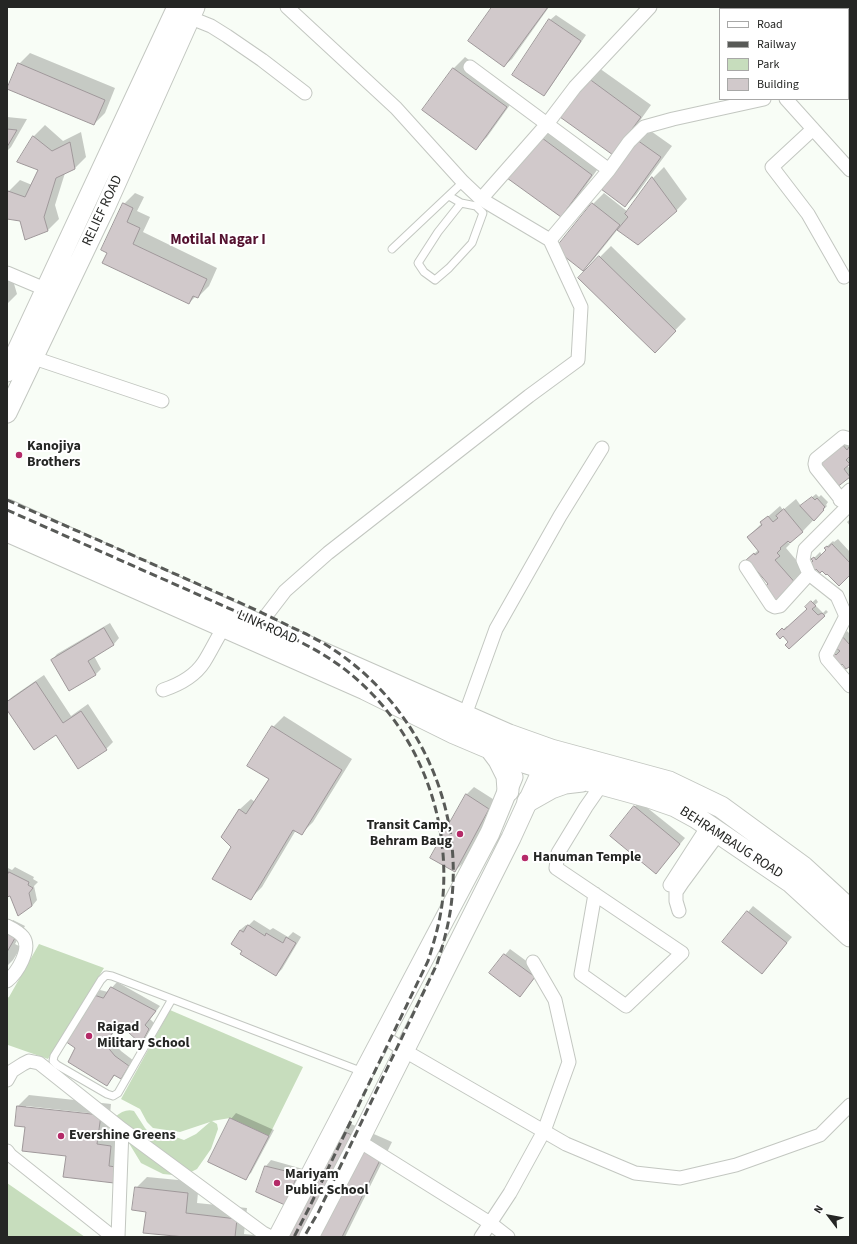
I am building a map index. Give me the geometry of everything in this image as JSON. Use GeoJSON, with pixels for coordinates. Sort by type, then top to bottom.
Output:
{"type":"FeatureCollection","features":[{"type":"Feature","properties":{"kind":"main road","name":"RELIEF ROAD"},"geometry":{"type":"LineString","coordinates":[[7,372],[46,289],[188,11]]}},
{"type":"Feature","properties":{"kind":"main road","name":"RELIEF ROAD"},"geometry":{"type":"LineString","coordinates":[[7,413],[105,208],[188,11]]}},
{"type":"Feature","properties":{"kind":"main road","name":"LINK ROAD"},"geometry":{"type":"LineString","coordinates":[[7,510],[465,716],[510,751]]}},
{"type":"Feature","properties":{"kind":"main road","name":"LINK ROAD"},"geometry":{"type":"LineString","coordinates":[[7,531],[365,689],[454,733],[510,751]]}},
{"type":"Feature","properties":{"kind":"main road"},"geometry":{"type":"LineString","coordinates":[[309,1237],[405,1051],[508,845],[547,759],[510,751]]}},
{"type":"Feature","properties":{"kind":"main road"},"geometry":{"type":"LineString","coordinates":[[508,791],[507,776],[499,760],[510,751]]}},
{"type":"Feature","properties":{"kind":"main road"},"geometry":{"type":"LineString","coordinates":[[278,1237],[490,833],[508,791],[510,751]]}},
{"type":"Feature","properties":{"kind":"main road","name":"BEHRAMBAUG ROAD"},"geometry":{"type":"LineString","coordinates":[[547,759],[595,782],[675,806],[697,818],[791,882],[850,936]]}},
{"type":"Feature","properties":{"kind":"main road","name":"BEHRAMBAUG ROAD"},"geometry":{"type":"LineString","coordinates":[[547,759],[669,782],[721,807],[803,867],[850,910]]}},
{"type":"Feature","properties":{"kind":"main road"},"geometry":{"type":"LineString","coordinates":[[528,801],[551,788],[565,783],[595,782]]}},
{"type":"Feature","properties":{"kind":"street"},"geometry":{"type":"LineString","coordinates":[[259,624],[285,591],[328,553],[529,396],[578,360],[581,307],[550,240],[481,199],[463,182],[396,108],[287,7]]}},
{"type":"Feature","properties":{"kind":"street"},"geometry":{"type":"LineString","coordinates":[[481,199],[547,124],[575,87],[650,7]]}},
{"type":"Feature","properties":{"kind":"street"},"geometry":{"type":"LineString","coordinates":[[188,11],[262,60],[305,93]]}},
{"type":"Feature","properties":{"kind":"street"},"geometry":{"type":"LineString","coordinates":[[470,67],[609,170]]}},
{"type":"Feature","properties":{"kind":"street"},"geometry":{"type":"LineString","coordinates":[[550,240],[609,170],[629,142],[644,127],[672,119],[759,100]]}},
{"type":"Feature","properties":{"kind":"street"},"geometry":{"type":"LineString","coordinates":[[787,100],[850,170]]}},
{"type":"Feature","properties":{"kind":"street"},"geometry":{"type":"LineString","coordinates":[[813,129],[772,167],[808,214],[844,277]]}},
{"type":"Feature","properties":{"kind":"street"},"geometry":{"type":"LineString","coordinates":[[7,273],[46,289],[63,298]]}},
{"type":"Feature","properties":{"kind":"street"},"geometry":{"type":"LineString","coordinates":[[34,358],[162,401]]}},
{"type":"Feature","properties":{"kind":"street"},"geometry":{"type":"LineString","coordinates":[[846,504],[816,468],[815,464],[816,459],[843,436],[850,439]]}},
{"type":"Feature","properties":{"kind":"street"},"geometry":{"type":"LineString","coordinates":[[465,716],[496,629],[560,516],[602,448]]}},
{"type":"Feature","properties":{"kind":"street"},"geometry":{"type":"LineString","coordinates":[[850,490],[846,504],[804,549],[803,560],[809,574],[836,596],[845,614],[845,618],[826,655],[827,659],[850,686]]}},
{"type":"Feature","properties":{"kind":"street"},"geometry":{"type":"LineString","coordinates":[[746,567],[771,605],[775,607],[780,606],[809,574]]}},
{"type":"Feature","properties":{"kind":"street"},"geometry":{"type":"LineString","coordinates":[[163,690],[174,686],[190,676],[203,663],[224,627]]}},
{"type":"Feature","properties":{"kind":"street"},"geometry":{"type":"LineString","coordinates":[[595,782],[586,807],[558,852],[556,868],[595,894],[682,953],[626,1006],[582,974],[595,894]]}},
{"type":"Feature","properties":{"kind":"street"},"geometry":{"type":"LineString","coordinates":[[670,885],[714,829]]}},
{"type":"Feature","properties":{"kind":"street"},"geometry":{"type":"LineString","coordinates":[[679,911],[676,901],[676,892],[714,829]]}},
{"type":"Feature","properties":{"kind":"street"},"geometry":{"type":"LineString","coordinates":[[7,926],[23,937],[26,948],[21,962],[7,981]]}},
{"type":"Feature","properties":{"kind":"street"},"geometry":{"type":"LineString","coordinates":[[481,1237],[510,1193],[544,1131],[569,1062],[555,1000],[533,962]]}},
{"type":"Feature","properties":{"kind":"street"},"geometry":{"type":"LineString","coordinates":[[383,1036],[405,1051],[566,1144],[635,1173],[680,1178],[736,1165],[820,1135],[850,1105]]}},
{"type":"Feature","properties":{"kind":"street"},"geometry":{"type":"LineString","coordinates":[[7,1080],[12,1071],[24,1064],[29,1062],[39,1062],[122,1129],[271,1237]]}},
{"type":"Feature","properties":{"kind":"street"},"geometry":{"type":"LineString","coordinates":[[118,1237],[122,1129]]}},
{"type":"Feature","properties":{"kind":"street"},"geometry":{"type":"LineString","coordinates":[[359,1141],[490,1223],[508,1237]]}},
{"type":"Feature","properties":{"kind":"street"},"geometry":{"type":"LineString","coordinates":[[7,1151],[10,1156],[113,1237]]}},
{"type":"Feature","properties":{"kind":"lane"},"geometry":{"type":"LineString","coordinates":[[392,249],[463,182]]}},
{"type":"Feature","properties":{"kind":"lane"},"geometry":{"type":"LineString","coordinates":[[448,196],[461,203],[476,206],[483,213],[472,243],[449,268],[435,280],[424,272],[418,263],[438,232],[461,203]]}},
{"type":"Feature","properties":{"kind":"lane"},"geometry":{"type":"LineString","coordinates":[[172,999],[118,1093],[113,1096],[57,1065],[53,1061],[54,1056],[101,980],[106,976],[112,976],[364,1072]]}},
{"type":"Feature","properties":{"kind":"green space"},"geometry":{"type":"Polygon","coordinates":[[[39,944],[104,968],[48,1059],[8,1045],[7,1046],[7,998],[9,997],[39,944]]]}},
{"type":"Feature","properties":{"kind":"green space"},"geometry":{"type":"Polygon","coordinates":[[[170,1010],[303,1067],[269,1136],[230,1118],[212,1121],[217,1124],[218,1129],[211,1149],[197,1169],[183,1176],[163,1174],[141,1163],[115,1117],[124,1111],[134,1111],[153,1137],[168,1136],[184,1140],[196,1134],[210,1122],[180,1132],[153,1128],[147,1122],[140,1109],[121,1099],[170,1010]]]}},
{"type":"Feature","properties":{"kind":"green space"},"geometry":{"type":"Polygon","coordinates":[[[7,1183],[85,1237],[7,1237],[7,1183]]]}},
{"type":"Feature","properties":{"kind":"building"},"geometry":{"type":"Polygon","coordinates":[[[492,7],[548,7],[504,67],[468,41],[492,7]]]}},
{"type":"Feature","properties":{"kind":"building"},"geometry":{"type":"Polygon","coordinates":[[[549,19],[581,41],[544,96],[512,75],[549,19]]]}},
{"type":"Feature","properties":{"kind":"building"},"geometry":{"type":"Polygon","coordinates":[[[18,63],[105,100],[94,125],[7,89],[18,63]]]}},
{"type":"Feature","properties":{"kind":"building"},"geometry":{"type":"Polygon","coordinates":[[[453,68],[507,107],[476,150],[422,110],[453,68]]]}},
{"type":"Feature","properties":{"kind":"building"},"geometry":{"type":"Polygon","coordinates":[[[588,78],[641,117],[613,155],[560,117],[588,78]]]}},
{"type":"Feature","properties":{"kind":"building"},"geometry":{"type":"Polygon","coordinates":[[[7,129],[17,130],[7,147],[7,129]]]}},
{"type":"Feature","properties":{"kind":"building"},"geometry":{"type":"Polygon","coordinates":[[[538,135],[592,175],[561,217],[507,178],[538,135]]]}},
{"type":"Feature","properties":{"kind":"building"},"geometry":{"type":"Polygon","coordinates":[[[33,136],[52,151],[70,142],[75,169],[56,178],[44,217],[48,231],[25,240],[20,221],[7,219],[7,194],[8,191],[25,197],[38,170],[17,162],[33,136]]]}},
{"type":"Feature","properties":{"kind":"building"},"geometry":{"type":"Polygon","coordinates":[[[637,140],[661,157],[625,207],[601,189],[637,140]]]}},
{"type":"Feature","properties":{"kind":"building"},"geometry":{"type":"Polygon","coordinates":[[[652,177],[677,211],[638,245],[617,230],[628,217],[625,214],[652,177]]]}},
{"type":"Feature","properties":{"kind":"building"},"geometry":{"type":"Polygon","coordinates":[[[123,203],[133,208],[127,222],[140,228],[133,244],[207,279],[198,298],[193,296],[189,304],[102,263],[107,253],[101,250],[123,203]]]}},
{"type":"Feature","properties":{"kind":"building"},"geometry":{"type":"Polygon","coordinates":[[[592,203],[620,225],[583,271],[555,249],[592,203]]]}},
{"type":"Feature","properties":{"kind":"building"},"geometry":{"type":"Polygon","coordinates":[[[599,256],[676,331],[655,353],[578,278],[599,256]]]}},
{"type":"Feature","properties":{"kind":"building"},"geometry":{"type":"Polygon","coordinates":[[[841,443],[847,450],[849,447],[850,448],[850,456],[846,460],[850,464],[844,469],[850,477],[836,488],[817,463],[841,443]]]}},
{"type":"Feature","properties":{"kind":"building"},"geometry":{"type":"Polygon","coordinates":[[[812,497],[815,500],[817,498],[825,507],[814,521],[800,506],[812,497]]]}},
{"type":"Feature","properties":{"kind":"building"},"geometry":{"type":"Polygon","coordinates":[[[784,509],[803,532],[790,543],[788,541],[777,553],[780,556],[775,560],[798,586],[776,603],[764,587],[768,584],[746,560],[754,553],[755,555],[759,552],[747,537],[762,525],[760,522],[768,516],[773,522],[778,518],[776,516],[784,509]]]}},
{"type":"Feature","properties":{"kind":"building"},"geometry":{"type":"Polygon","coordinates":[[[832,544],[850,563],[850,575],[839,586],[827,574],[826,575],[822,571],[820,573],[816,569],[815,571],[809,565],[813,561],[811,559],[814,557],[816,560],[826,550],[824,548],[832,544]]]}},
{"type":"Feature","properties":{"kind":"building"},"geometry":{"type":"Polygon","coordinates":[[[811,601],[816,606],[812,609],[818,615],[822,613],[825,616],[789,649],[785,645],[788,642],[783,636],[780,639],[776,634],[782,628],[784,630],[807,609],[805,607],[811,601]]]}},
{"type":"Feature","properties":{"kind":"building"},"geometry":{"type":"Polygon","coordinates":[[[104,628],[114,645],[88,661],[96,675],[69,691],[51,660],[104,628]]]}},
{"type":"Feature","properties":{"kind":"building"},"geometry":{"type":"Polygon","coordinates":[[[841,635],[850,645],[850,668],[849,667],[846,669],[842,664],[840,666],[828,654],[832,651],[836,655],[840,651],[836,648],[839,645],[835,641],[841,635]]]}},
{"type":"Feature","properties":{"kind":"building"},"geometry":{"type":"Polygon","coordinates":[[[36,682],[63,723],[81,711],[107,750],[78,769],[56,735],[34,750],[7,710],[7,702],[36,682]]]}},
{"type":"Feature","properties":{"kind":"building"},"geometry":{"type":"Polygon","coordinates":[[[272,726],[342,770],[302,835],[293,830],[251,900],[212,879],[231,847],[221,837],[239,809],[246,814],[269,779],[247,766],[272,726]]]}},
{"type":"Feature","properties":{"kind":"building","name":"Transit Camp, Behram Baug"},"geometry":{"type":"Polygon","coordinates":[[[466,794],[489,809],[455,872],[430,858],[466,794]]]}},
{"type":"Feature","properties":{"kind":"building"},"geometry":{"type":"Polygon","coordinates":[[[634,806],[680,844],[656,874],[610,836],[634,806]]]}},
{"type":"Feature","properties":{"kind":"building"},"geometry":{"type":"Polygon","coordinates":[[[9,872],[29,882],[28,885],[33,888],[29,893],[32,906],[18,916],[10,896],[7,897],[7,876],[9,872]]]}},
{"type":"Feature","properties":{"kind":"building"},"geometry":{"type":"Polygon","coordinates":[[[747,911],[787,943],[762,974],[722,942],[747,911]]]}},
{"type":"Feature","properties":{"kind":"building"},"geometry":{"type":"Polygon","coordinates":[[[248,925],[265,936],[266,933],[283,943],[286,937],[296,943],[276,976],[240,954],[242,951],[231,944],[240,930],[243,932],[248,925]]]}},
{"type":"Feature","properties":{"kind":"building"},"geometry":{"type":"Polygon","coordinates":[[[7,933],[15,938],[7,952],[7,933]]]}},
{"type":"Feature","properties":{"kind":"building"},"geometry":{"type":"Polygon","coordinates":[[[504,954],[535,977],[520,997],[489,973],[504,954]]]}},
{"type":"Feature","properties":{"kind":"building","name":"Raigad Military School"},"geometry":{"type":"Polygon","coordinates":[[[111,987],[156,1011],[145,1025],[149,1029],[141,1044],[128,1032],[115,1029],[105,1044],[115,1056],[129,1066],[121,1079],[114,1075],[107,1086],[68,1062],[75,1048],[65,1041],[94,995],[103,998],[111,987]]]}},
{"type":"Feature","properties":{"kind":"building","name":"Evershine Greens"},"geometry":{"type":"Polygon","coordinates":[[[17,1106],[101,1115],[97,1144],[111,1146],[109,1166],[116,1167],[114,1183],[63,1177],[66,1156],[22,1151],[25,1127],[15,1126],[17,1106]]]}},
{"type":"Feature","properties":{"kind":"building"},"geometry":{"type":"Polygon","coordinates":[[[230,1118],[269,1136],[246,1180],[208,1162],[230,1118]]]}},
{"type":"Feature","properties":{"kind":"building"},"geometry":{"type":"Polygon","coordinates":[[[334,1127],[385,1150],[342,1237],[278,1237],[334,1127]]]}},
{"type":"Feature","properties":{"kind":"building","name":"Mariyam Public School"},"geometry":{"type":"Polygon","coordinates":[[[265,1166],[298,1174],[285,1205],[256,1192],[265,1166]]]}},
{"type":"Feature","properties":{"kind":"building"},"geometry":{"type":"Polygon","coordinates":[[[135,1187],[188,1193],[186,1213],[237,1219],[235,1237],[185,1237],[143,1233],[146,1212],[132,1210],[135,1187]]]}},
{"type":"Feature","properties":{"kind":"railway"},"geometry":{"type":"LineString","coordinates":[[7,500],[249,607],[331,648],[360,670],[386,695],[408,724],[426,756],[440,789],[449,824],[453,860],[450,914],[440,956],[319,1211],[304,1237]]}},
{"type":"Feature","properties":{"kind":"railway"},"geometry":{"type":"LineString","coordinates":[[7,510],[254,620],[327,657],[368,689],[389,714],[407,740],[422,769],[433,799],[440,831],[444,863],[443,896],[435,937],[428,961],[294,1237]]}},
{"type":"Feature","properties":{"kind":"place","name":"Kanojiya Brothers"},"geometry":{"type":"Point","coordinates":[19,455]}},
{"type":"Feature","properties":{"kind":"place","name":"Transit Camp, Behram Baug"},"geometry":{"type":"Point","coordinates":[460,834]}},
{"type":"Feature","properties":{"kind":"place","name":"Hanuman Temple"},"geometry":{"type":"Point","coordinates":[525,858]}},
{"type":"Feature","properties":{"kind":"place","name":"Raigad Military School"},"geometry":{"type":"Point","coordinates":[89,1036]}},
{"type":"Feature","properties":{"kind":"place","name":"Evershine Greens"},"geometry":{"type":"Point","coordinates":[61,1136]}},
{"type":"Feature","properties":{"kind":"place","name":"Mariyam Public School"},"geometry":{"type":"Point","coordinates":[277,1183]}},
{"type":"Feature","properties":{"kind":"district","name":"Motilal Nagar I"},"geometry":{"type":"Point","coordinates":[218,241]}}]}
